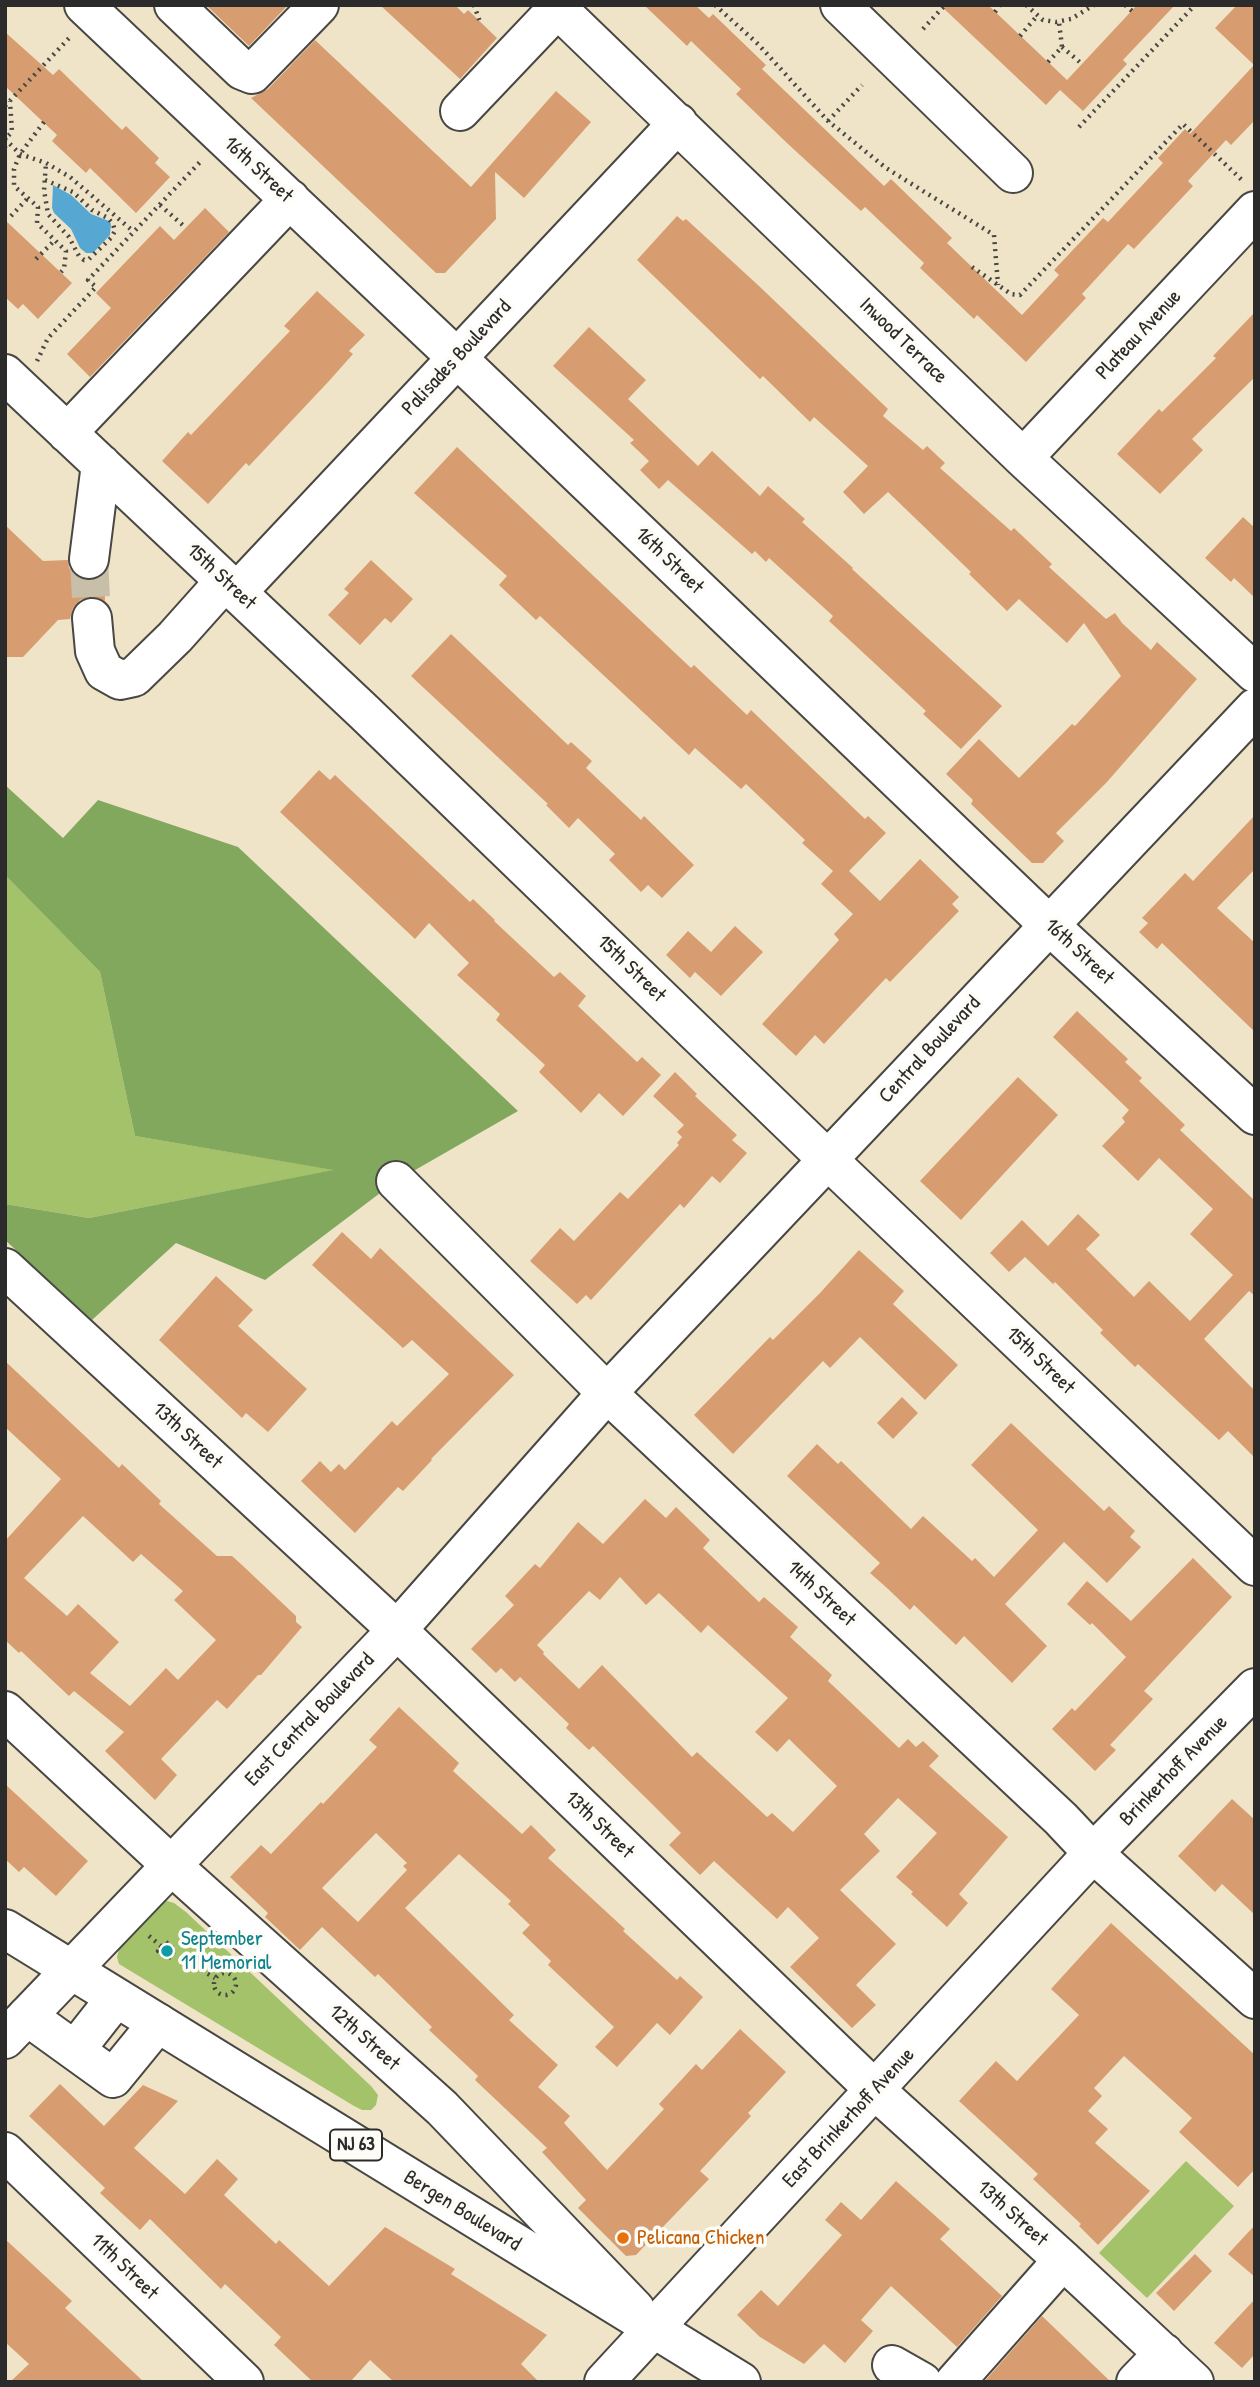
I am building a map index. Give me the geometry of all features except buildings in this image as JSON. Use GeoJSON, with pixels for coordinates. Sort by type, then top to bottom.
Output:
{"type":"FeatureCollection","features":[{"type":"Feature","properties":{"kind":"street"},"geometry":{"type":"LineString","coordinates":[[174,5],[242,70],[251,74],[319,5]]}},
{"type":"Feature","properties":{"kind":"street"},"geometry":{"type":"LineString","coordinates":[[840,5],[1013,173]]}},
{"type":"Feature","properties":{"kind":"street"},"geometry":{"type":"LineString","coordinates":[[460,111],[556,7]]}},
{"type":"Feature","properties":{"kind":"street","name":"Inwood Terrace"},"geometry":{"type":"LineString","coordinates":[[556,7],[1023,458],[1255,673]]}},
{"type":"Feature","properties":{"kind":"street","name":"16th Street"},"geometry":{"type":"LineString","coordinates":[[89,9],[1049,925],[1255,1115]]}},
{"type":"Feature","properties":{"kind":"street","name":"Palisades Boulevard"},"geometry":{"type":"LineString","coordinates":[[92,618],[95,651],[104,671],[120,680],[134,677],[231,586],[457,358],[678,123]]}},
{"type":"Feature","properties":{"kind":"street","name":"Plateau Avenue"},"geometry":{"type":"LineString","coordinates":[[1023,458],[1250,197]]}},
{"type":"Feature","properties":{"kind":"street"},"geometry":{"type":"LineString","coordinates":[[67,433],[290,199]]}},
{"type":"Feature","properties":{"kind":"street","name":"15th Street"},"geometry":{"type":"LineString","coordinates":[[19,372],[67,433],[231,586],[1255,1566]]}},
{"type":"Feature","properties":{"kind":"street"},"geometry":{"type":"LineString","coordinates":[[89,559],[101,464]]}},
{"type":"Feature","properties":{"kind":"street","name":"Central Boulevard"},"geometry":{"type":"LineString","coordinates":[[607,1393],[1255,708]]}},
{"type":"Feature","properties":{"kind":"street","name":"14th Street"},"geometry":{"type":"LineString","coordinates":[[396,1181],[607,1393],[1051,1810],[1093,1853],[1255,1999]]}},
{"type":"Feature","properties":{"kind":"street","name":"13th Street"},"geometry":{"type":"LineString","coordinates":[[5,1268],[397,1630],[875,2090],[1194,2382]]}},
{"type":"Feature","properties":{"kind":"street","name":"East Central Boulevard"},"geometry":{"type":"LineString","coordinates":[[16,2028],[397,1630],[607,1393]]}},
{"type":"Feature","properties":{"kind":"street","name":"Brinkerhoff Avenue"},"geometry":{"type":"LineString","coordinates":[[1093,1853],[1255,1688]]}},
{"type":"Feature","properties":{"kind":"street","name":"12th Street"},"geometry":{"type":"LineString","coordinates":[[5,1711],[171,1865],[442,2108],[705,2382]]}},
{"type":"Feature","properties":{"kind":"street","name":"East Brinkerhoff Avenue"},"geometry":{"type":"LineString","coordinates":[[604,2382],[1093,1853]]}},
{"type":"Feature","properties":{"kind":"street","name":"Bergen Boulevard"},"geometry":{"type":"LineString","coordinates":[[5,1929],[741,2382]]}},
{"type":"Feature","properties":{"kind":"street"},"geometry":{"type":"LineString","coordinates":[[75,2050],[116,1998]]}},
{"type":"Feature","properties":{"kind":"street"},"geometry":{"type":"LineString","coordinates":[[16,2028],[75,2050],[113,2078],[158,2023]]}},
{"type":"Feature","properties":{"kind":"street","name":"11th Street"},"geometry":{"type":"LineString","coordinates":[[5,2152],[244,2382]]}},
{"type":"Feature","properties":{"kind":"street"},"geometry":{"type":"LineString","coordinates":[[955,2382],[1063,2260]]}},
{"type":"Feature","properties":{"kind":"street"},"geometry":{"type":"LineString","coordinates":[[1136,2382],[1164,2353]]}},
{"type":"Feature","properties":{"kind":"path"},"geometry":{"type":"LineString","coordinates":[[474,5],[480,22]]}},
{"type":"Feature","properties":{"kind":"path"},"geometry":{"type":"LineString","coordinates":[[715,5],[758,44],[828,121],[886,168],[994,235],[998,285]]}},
{"type":"Feature","properties":{"kind":"path"},"geometry":{"type":"LineString","coordinates":[[923,29],[946,5]]}},
{"type":"Feature","properties":{"kind":"path"},"geometry":{"type":"LineString","coordinates":[[995,12],[1000,5]]}},
{"type":"Feature","properties":{"kind":"path"},"geometry":{"type":"LineString","coordinates":[[1026,5],[1048,22],[1071,19],[1094,5]]}},
{"type":"Feature","properties":{"kind":"path"},"geometry":{"type":"LineString","coordinates":[[1125,5],[1132,11]]}},
{"type":"Feature","properties":{"kind":"path"},"geometry":{"type":"LineString","coordinates":[[1079,127],[1195,5]]}},
{"type":"Feature","properties":{"kind":"path"},"geometry":{"type":"LineString","coordinates":[[5,106],[89,9]]}},
{"type":"Feature","properties":{"kind":"path"},"geometry":{"type":"LineString","coordinates":[[1020,36],[1037,16]]}},
{"type":"Feature","properties":{"kind":"path"},"geometry":{"type":"LineString","coordinates":[[1059,22],[1062,47],[1082,64]]}},
{"type":"Feature","properties":{"kind":"path"},"geometry":{"type":"LineString","coordinates":[[1048,62],[1062,47]]}},
{"type":"Feature","properties":{"kind":"path"},"geometry":{"type":"LineString","coordinates":[[828,121],[862,85]]}},
{"type":"Feature","properties":{"kind":"path"},"geometry":{"type":"LineString","coordinates":[[5,148],[5,139],[12,132],[10,101]]}},
{"type":"Feature","properties":{"kind":"path"},"geometry":{"type":"LineString","coordinates":[[19,372],[96,287],[88,280],[204,159],[185,139],[203,118]]}},
{"type":"Feature","properties":{"kind":"path"},"geometry":{"type":"LineString","coordinates":[[44,122],[19,153],[14,169],[14,186],[38,207],[37,223],[66,251],[64,269],[61,272]]}},
{"type":"Feature","properties":{"kind":"path"},"geometry":{"type":"LineString","coordinates":[[972,267],[1011,295],[1020,295],[1183,124],[1250,197]]}},
{"type":"Feature","properties":{"kind":"path"},"geometry":{"type":"LineString","coordinates":[[5,139],[19,153],[46,163],[70,177],[134,232]]}},
{"type":"Feature","properties":{"kind":"path"},"geometry":{"type":"LineString","coordinates":[[45,180],[73,192],[92,210],[108,218],[113,224],[115,231],[111,238],[89,259],[84,260],[79,256],[69,237],[48,214],[44,190],[46,163]]}},
{"type":"Feature","properties":{"kind":"path"},"geometry":{"type":"LineString","coordinates":[[10,216],[28,198]]}},
{"type":"Feature","properties":{"kind":"path"},"geometry":{"type":"LineString","coordinates":[[160,205],[186,228]]}},
{"type":"Feature","properties":{"kind":"path"},"geometry":{"type":"LineString","coordinates":[[36,259],[55,240]]}},
{"type":"Feature","properties":{"kind":"path"},"geometry":{"type":"LineString","coordinates":[[197,1929],[201,1945],[198,1959],[193,1965],[215,1978]]}},
{"type":"Feature","properties":{"kind":"path"},"geometry":{"type":"LineString","coordinates":[[147,1935],[162,1947]]}},
{"type":"Feature","properties":{"kind":"path"},"geometry":{"type":"LineString","coordinates":[[222,1973],[229,1973],[236,1982],[235,1989],[227,1995],[220,1994],[214,1985],[215,1978],[222,1973]]}},
{"type":"Feature","properties":{"kind":"green space"},"geometry":{"type":"Polygon","coordinates":[[[5,785],[63,838],[98,800],[238,847],[518,1111],[396,1181],[265,1280],[176,1243],[92,1320],[5,1240],[5,1204],[89,1218],[333,1170],[135,1136],[100,972],[5,875],[5,785]]]}},
{"type":"Feature","properties":{"kind":"green space"},"geometry":{"type":"Polygon","coordinates":[[[5,875],[100,972],[135,1136],[335,1170],[89,1218],[5,1204],[5,875]]]}},
{"type":"Feature","properties":{"kind":"green space"},"geometry":{"type":"Polygon","coordinates":[[[167,1901],[186,1912],[371,2086],[378,2095],[376,2105],[371,2110],[354,2106],[119,1964],[117,1957],[120,1945],[156,1903],[167,1901]]]}},
{"type":"Feature","properties":{"kind":"green space"},"geometry":{"type":"Polygon","coordinates":[[[1186,2161],[1234,2206],[1147,2298],[1099,2253],[1186,2161]]]}},
{"type":"Feature","properties":{"kind":"water"},"geometry":{"type":"Polygon","coordinates":[[[53,185],[71,195],[91,214],[111,224],[110,235],[93,253],[86,253],[80,248],[71,229],[54,213],[53,185]]]}},
{"type":"Feature","properties":{"kind":"tunnel"},"geometry":{"type":"LineString","coordinates":[[89,559],[92,618]]}},
{"type":"Feature","properties":{"kind":"place","name":"September 11 Memorial"},"geometry":{"type":"Point","coordinates":[167,1951]}},
{"type":"Feature","properties":{"kind":"place","name":"Pelicana Chicken"},"geometry":{"type":"Point","coordinates":[623,2238]}}]}
